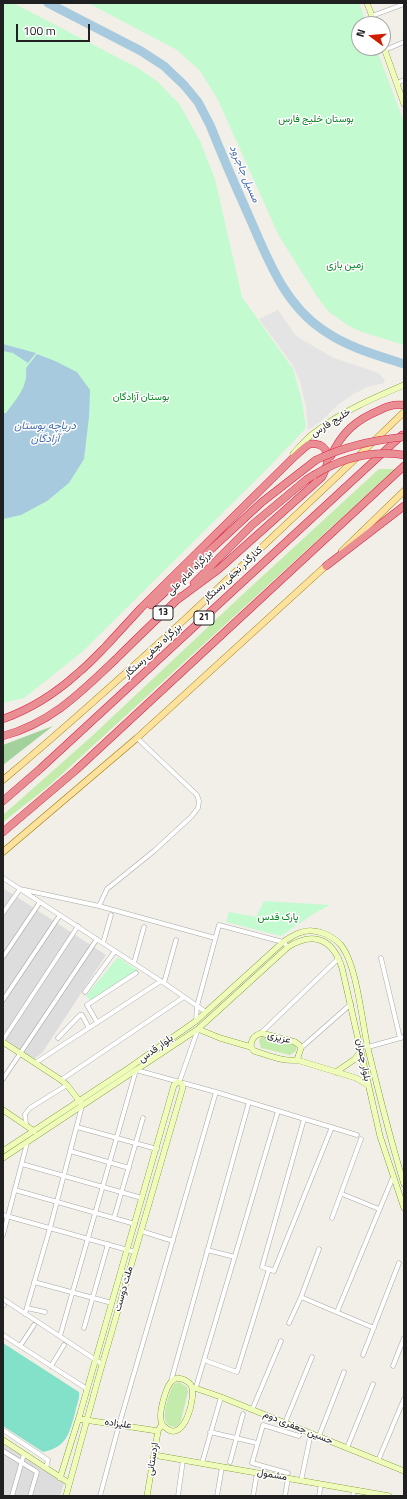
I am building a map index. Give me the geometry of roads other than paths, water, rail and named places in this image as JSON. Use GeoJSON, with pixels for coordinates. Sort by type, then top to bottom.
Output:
{"type":"FeatureCollection","features":[{"type":"Feature","properties":{"kind":"highway"},"geometry":{"type":"LineString","coordinates":[[177,600],[219,569],[322,477],[336,445],[356,421],[385,407],[402,405]]}},
{"type":"Feature","properties":{"kind":"highway","name":"بزرگراه نجفی رستگار"},"geometry":{"type":"LineString","coordinates":[[3,801],[404,434]]}},
{"type":"Feature","properties":{"kind":"highway","name":"بزرگراه امام علی"},"geometry":{"type":"LineString","coordinates":[[3,720],[20,713],[47,698],[78,674],[106,646],[262,502],[316,460],[337,450],[362,443],[386,438],[404,437]]}},
{"type":"Feature","properties":{"kind":"highway"},"geometry":{"type":"LineString","coordinates":[[106,646],[141,608],[295,456],[309,445],[315,444],[322,446],[326,451],[328,464]]}},
{"type":"Feature","properties":{"kind":"highway","name":"بزرگراه امام علی"},"geometry":{"type":"LineString","coordinates":[[3,736],[21,731],[39,723],[70,701],[177,600],[252,525],[306,480],[332,464],[363,455],[394,453],[404,455]]}},
{"type":"Feature","properties":{"kind":"highway","name":"21"},"geometry":{"type":"LineString","coordinates":[[3,832],[76,770],[404,466]]}},
{"type":"Feature","properties":{"kind":"highway"},"geometry":{"type":"LineString","coordinates":[[326,566],[404,506]]}},
{"type":"Feature","properties":{"kind":"highway"},"geometry":{"type":"LineString","coordinates":[[3,742],[21,731]]}},
{"type":"Feature","properties":{"kind":"main road","name":"کنارگذر نجفی رستگار"},"geometry":{"type":"LineString","coordinates":[[3,780],[58,735],[119,680],[331,483],[404,412]]}},
{"type":"Feature","properties":{"kind":"main road"},"geometry":{"type":"LineString","coordinates":[[3,852],[138,738],[326,566],[404,491]]}},
{"type":"Feature","properties":{"kind":"street"},"geometry":{"type":"LineString","coordinates":[[367,3],[372,16],[404,4]]}},
{"type":"Feature","properties":{"kind":"street"},"geometry":{"type":"LineString","coordinates":[[391,46],[404,42]]}},
{"type":"Feature","properties":{"kind":"street"},"geometry":{"type":"LineString","coordinates":[[387,56],[404,104]]}},
{"type":"Feature","properties":{"kind":"street"},"geometry":{"type":"LineString","coordinates":[[397,83],[404,80]]}},
{"type":"Feature","properties":{"kind":"street","name":"خلیج فارس"},"geometry":{"type":"LineString","coordinates":[[272,479],[303,442],[318,430],[363,404],[404,385]]}},
{"type":"Feature","properties":{"kind":"street"},"geometry":{"type":"LineString","coordinates":[[99,906],[107,889],[154,851],[191,817],[198,808],[199,801],[197,795],[138,738]]}},
{"type":"Feature","properties":{"kind":"street"},"geometry":{"type":"LineString","coordinates":[[3,879],[60,914],[206,1012]]}},
{"type":"Feature","properties":{"kind":"street"},"geometry":{"type":"LineString","coordinates":[[20,889],[99,906],[215,938]]}},
{"type":"Feature","properties":{"kind":"street"},"geometry":{"type":"LineString","coordinates":[[3,914],[20,889]]}},
{"type":"Feature","properties":{"kind":"street"},"geometry":{"type":"LineString","coordinates":[[3,957],[40,902]]}},
{"type":"Feature","properties":{"kind":"street"},"geometry":{"type":"LineString","coordinates":[[3,1000],[60,914]]}},
{"type":"Feature","properties":{"kind":"street"},"geometry":{"type":"LineString","coordinates":[[103,943],[111,915]]}},
{"type":"Feature","properties":{"kind":"street"},"geometry":{"type":"LineString","coordinates":[[179,1083],[198,1029],[196,1021],[197,1006],[219,925],[283,942],[288,947]]}},
{"type":"Feature","properties":{"kind":"street"},"geometry":{"type":"LineString","coordinates":[[25,1314],[77,1127],[81,1103],[67,1085],[61,1080],[3,1041],[78,926]]}},
{"type":"Feature","properties":{"kind":"street"},"geometry":{"type":"LineString","coordinates":[[134,963],[144,927]]}},
{"type":"Feature","properties":{"kind":"street","name":"بلوار چمران"},"geometry":{"type":"LineString","coordinates":[[298,933],[311,931],[332,937],[341,945],[346,953],[353,972],[368,1047],[386,1124],[404,1184]]}},
{"type":"Feature","properties":{"kind":"street","name":"بلوار قدس"},"geometry":{"type":"LineString","coordinates":[[3,1158],[27,1143],[196,1021],[283,942],[298,933]]}},
{"type":"Feature","properties":{"kind":"street"},"geometry":{"type":"LineString","coordinates":[[3,1079],[97,939]]}},
{"type":"Feature","properties":{"kind":"street","name":"بلوار چمران"},"geometry":{"type":"LineString","coordinates":[[298,942],[304,939],[322,941],[331,948],[339,958],[351,1004],[380,1136],[404,1208]]}},
{"type":"Feature","properties":{"kind":"street"},"geometry":{"type":"LineString","coordinates":[[35,1063],[97,1022],[163,982],[176,940]]}},
{"type":"Feature","properties":{"kind":"street","name":"بلوار قدس"},"geometry":{"type":"LineString","coordinates":[[3,1151],[34,1130],[136,1070],[198,1029],[288,947],[298,942]]}},
{"type":"Feature","properties":{"kind":"street"},"geometry":{"type":"LineString","coordinates":[[85,992],[115,951]]}},
{"type":"Feature","properties":{"kind":"street"},"geometry":{"type":"LineString","coordinates":[[261,1033],[339,958]]}},
{"type":"Feature","properties":{"kind":"street"},"geometry":{"type":"LineString","coordinates":[[368,1047],[402,1038],[381,958]]}},
{"type":"Feature","properties":{"kind":"street"},"geometry":{"type":"LineString","coordinates":[[97,1022],[88,1005],[136,973]]}},
{"type":"Feature","properties":{"kind":"street"},"geometry":{"type":"LineString","coordinates":[[61,1080],[184,997]]}},
{"type":"Feature","properties":{"kind":"street"},"geometry":{"type":"LineString","coordinates":[[301,1048],[351,1004]]}},
{"type":"Feature","properties":{"kind":"street"},"geometry":{"type":"LineString","coordinates":[[58,1038],[80,1015],[82,1015],[89,1028]]}},
{"type":"Feature","properties":{"kind":"street"},"geometry":{"type":"LineString","coordinates":[[198,1029],[220,1038],[251,1047]]}},
{"type":"Feature","properties":{"kind":"street","name":"عزیزی"},"geometry":{"type":"LineString","coordinates":[[261,1033],[295,1042],[299,1045],[301,1048],[297,1060],[291,1061],[279,1059],[254,1050],[251,1047],[251,1042],[254,1037],[261,1033]]}},
{"type":"Feature","properties":{"kind":"street"},"geometry":{"type":"LineString","coordinates":[[336,1072],[355,1059],[361,1051]]}},
{"type":"Feature","properties":{"kind":"street"},"geometry":{"type":"LineString","coordinates":[[297,1060],[356,1078],[368,1085]]}},
{"type":"Feature","properties":{"kind":"street"},"geometry":{"type":"LineString","coordinates":[[60,1336],[136,1070],[216,1092],[357,1135]]}},
{"type":"Feature","properties":{"kind":"street","name":"ملت دوست"},"geometry":{"type":"LineString","coordinates":[[60,1478],[79,1419],[174,1085],[179,1083],[182,1087],[102,1364],[66,1496]]}},
{"type":"Feature","properties":{"kind":"street"},"geometry":{"type":"LineString","coordinates":[[26,1125],[26,1114],[30,1108],[67,1085]]}},
{"type":"Feature","properties":{"kind":"street"},"geometry":{"type":"LineString","coordinates":[[100,1496],[119,1425],[216,1092]]}},
{"type":"Feature","properties":{"kind":"street"},"geometry":{"type":"LineString","coordinates":[[249,1102],[162,1410],[160,1420],[166,1429],[172,1431],[178,1430],[186,1420],[194,1387],[204,1360],[278,1111]]}},
{"type":"Feature","properties":{"kind":"street"},"geometry":{"type":"LineString","coordinates":[[3,1110],[34,1130]]}},
{"type":"Feature","properties":{"kind":"street"},"geometry":{"type":"LineString","coordinates":[[114,1218],[143,1118]]}},
{"type":"Feature","properties":{"kind":"street"},"geometry":{"type":"LineString","coordinates":[[304,1119],[262,1267],[274,1271],[332,1127]]}},
{"type":"Feature","properties":{"kind":"street"},"geometry":{"type":"LineString","coordinates":[[77,1127],[156,1149]]}},
{"type":"Feature","properties":{"kind":"street"},"geometry":{"type":"LineString","coordinates":[[332,1218],[362,1139]]}},
{"type":"Feature","properties":{"kind":"street"},"geometry":{"type":"LineString","coordinates":[[3,1235],[27,1143]]}},
{"type":"Feature","properties":{"kind":"street"},"geometry":{"type":"LineString","coordinates":[[70,1151],[129,1168]]}},
{"type":"Feature","properties":{"kind":"street"},"geometry":{"type":"LineString","coordinates":[[22,1164],[63,1177],[142,1198]]}},
{"type":"Feature","properties":{"kind":"street"},"geometry":{"type":"LineString","coordinates":[[337,1312],[393,1177]]}},
{"type":"Feature","properties":{"kind":"street"},"geometry":{"type":"LineString","coordinates":[[15,1190],[135,1224]]}},
{"type":"Feature","properties":{"kind":"street"},"geometry":{"type":"LineString","coordinates":[[342,1194],[379,1209]]}},
{"type":"Feature","properties":{"kind":"street"},"geometry":{"type":"LineString","coordinates":[[3,1215],[135,1252]]}},
{"type":"Feature","properties":{"kind":"street"},"geometry":{"type":"LineString","coordinates":[[141,1231],[173,1241]]}},
{"type":"Feature","properties":{"kind":"street"},"geometry":{"type":"LineString","coordinates":[[84,1328],[108,1244]]}},
{"type":"Feature","properties":{"kind":"street"},"geometry":{"type":"LineString","coordinates":[[289,1323],[320,1249]]}},
{"type":"Feature","properties":{"kind":"street"},"geometry":{"type":"LineString","coordinates":[[207,1250],[234,1258]]}},
{"type":"Feature","properties":{"kind":"street"},"geometry":{"type":"LineString","coordinates":[[363,1355],[399,1262]]}},
{"type":"Feature","properties":{"kind":"street"},"geometry":{"type":"LineString","coordinates":[[204,1360],[237,1372],[269,1269]]}},
{"type":"Feature","properties":{"kind":"street"},"geometry":{"type":"LineString","coordinates":[[34,1282],[112,1303]]}},
{"type":"Feature","properties":{"kind":"street"},"geometry":{"type":"LineString","coordinates":[[301,1297],[374,1328]]}},
{"type":"Feature","properties":{"kind":"street"},"geometry":{"type":"LineString","coordinates":[[3,1299],[102,1364]]}},
{"type":"Feature","properties":{"kind":"street"},"geometry":{"type":"LineString","coordinates":[[27,1308],[45,1312]]}},
{"type":"Feature","properties":{"kind":"street"},"geometry":{"type":"LineString","coordinates":[[20,1346],[34,1324]]}},
{"type":"Feature","properties":{"kind":"street"},"geometry":{"type":"LineString","coordinates":[[3,1335],[87,1389]]}},
{"type":"Feature","properties":{"kind":"street"},"geometry":{"type":"LineString","coordinates":[[393,1366],[404,1338]]}},
{"type":"Feature","properties":{"kind":"street"},"geometry":{"type":"LineString","coordinates":[[252,1410],[281,1341]]}},
{"type":"Feature","properties":{"kind":"street"},"geometry":{"type":"LineString","coordinates":[[51,1366],[64,1345]]}},
{"type":"Feature","properties":{"kind":"street"},"geometry":{"type":"LineString","coordinates":[[285,1423],[312,1356]]}},
{"type":"Feature","properties":{"kind":"street"},"geometry":{"type":"LineString","coordinates":[[318,1436],[344,1372]]}},
{"type":"Feature","properties":{"kind":"street","name":"حسین جعفری دوم"},"geometry":{"type":"LineString","coordinates":[[171,1382],[177,1378],[184,1379],[194,1387],[404,1471]]}},
{"type":"Feature","properties":{"kind":"street"},"geometry":{"type":"LineString","coordinates":[[347,1448],[373,1384]]}},
{"type":"Feature","properties":{"kind":"street"},"geometry":{"type":"LineString","coordinates":[[202,1463],[221,1397]]}},
{"type":"Feature","properties":{"kind":"street"},"geometry":{"type":"LineString","coordinates":[[378,1461],[404,1398]]}},
{"type":"Feature","properties":{"kind":"street"},"geometry":{"type":"LineString","coordinates":[[230,1462],[243,1414]]}},
{"type":"Feature","properties":{"kind":"street","name":"علیزاده"},"geometry":{"type":"LineString","coordinates":[[79,1419],[158,1431]]}},
{"type":"Feature","properties":{"kind":"street","name":"اردستانی"},"geometry":{"type":"LineString","coordinates":[[147,1496],[158,1431],[162,1424]]}},
{"type":"Feature","properties":{"kind":"street"},"geometry":{"type":"LineString","coordinates":[[285,1496],[288,1475],[252,1463],[263,1425],[299,1436]]}},
{"type":"Feature","properties":{"kind":"street"},"geometry":{"type":"LineString","coordinates":[[3,1430],[48,1460],[46,1468]]}},
{"type":"Feature","properties":{"kind":"street"},"geometry":{"type":"LineString","coordinates":[[210,1432],[257,1443]]}},
{"type":"Feature","properties":{"kind":"street"},"geometry":{"type":"LineString","coordinates":[[301,1481],[310,1433]]}},
{"type":"Feature","properties":{"kind":"street"},"geometry":{"type":"LineString","coordinates":[[3,1440],[69,1483]]}},
{"type":"Feature","properties":{"kind":"street"},"geometry":{"type":"LineString","coordinates":[[3,1451],[37,1472],[30,1496]]}},
{"type":"Feature","properties":{"kind":"street"},"geometry":{"type":"LineString","coordinates":[[12,1496],[24,1454]]}},
{"type":"Feature","properties":{"kind":"street","name":"مشمول"},"geometry":{"type":"LineString","coordinates":[[154,1455],[257,1473],[288,1475],[301,1481],[321,1484],[354,1493],[387,1496]]}},
{"type":"Feature","properties":{"kind":"street"},"geometry":{"type":"LineString","coordinates":[[178,1496],[183,1460]]}},
{"type":"Feature","properties":{"kind":"street"},"geometry":{"type":"LineString","coordinates":[[217,1496],[222,1467]]}},
{"type":"Feature","properties":{"kind":"street"},"geometry":{"type":"LineString","coordinates":[[253,1496],[257,1473]]}},
{"type":"Feature","properties":{"kind":"street"},"geometry":{"type":"LineString","coordinates":[[319,1496],[321,1484]]}},
{"type":"Feature","properties":{"kind":"water"},"geometry":{"type":"Polygon","coordinates":[[[3,344],[36,353],[28,363],[13,353],[3,351],[3,344]]]}},
{"type":"Feature","properties":{"kind":"water","name":"دریاچه بوستان آزادگان"},"geometry":{"type":"Polygon","coordinates":[[[37,354],[77,372],[90,390],[89,417],[84,459],[69,483],[47,501],[21,515],[3,519],[3,413],[6,413],[21,392],[25,381],[26,368],[37,354]]]}},
{"type":"Feature","properties":{"kind":"waterway","name":"مسیل جاجرود"},"geometry":{"type":"LineString","coordinates":[[48,3],[141,51],[164,66],[184,85],[198,102],[210,125],[262,246],[278,278],[297,307],[309,319],[332,336],[362,350],[404,364]]}},
{"type":"Feature","properties":{"kind":"park label","name":"بوستان خلیج فارس"},"geometry":{"type":"Point","coordinates":[316,120]}},
{"type":"Feature","properties":{"kind":"park label","name":"زمین بازی"},"geometry":{"type":"Point","coordinates":[345,266]}},
{"type":"Feature","properties":{"kind":"park label","name":"بوستان آزادگان"},"geometry":{"type":"Point","coordinates":[141,398]}},
{"type":"Feature","properties":{"kind":"park label","name":"پارک قدس"},"geometry":{"type":"Point","coordinates":[278,918]}}]}
